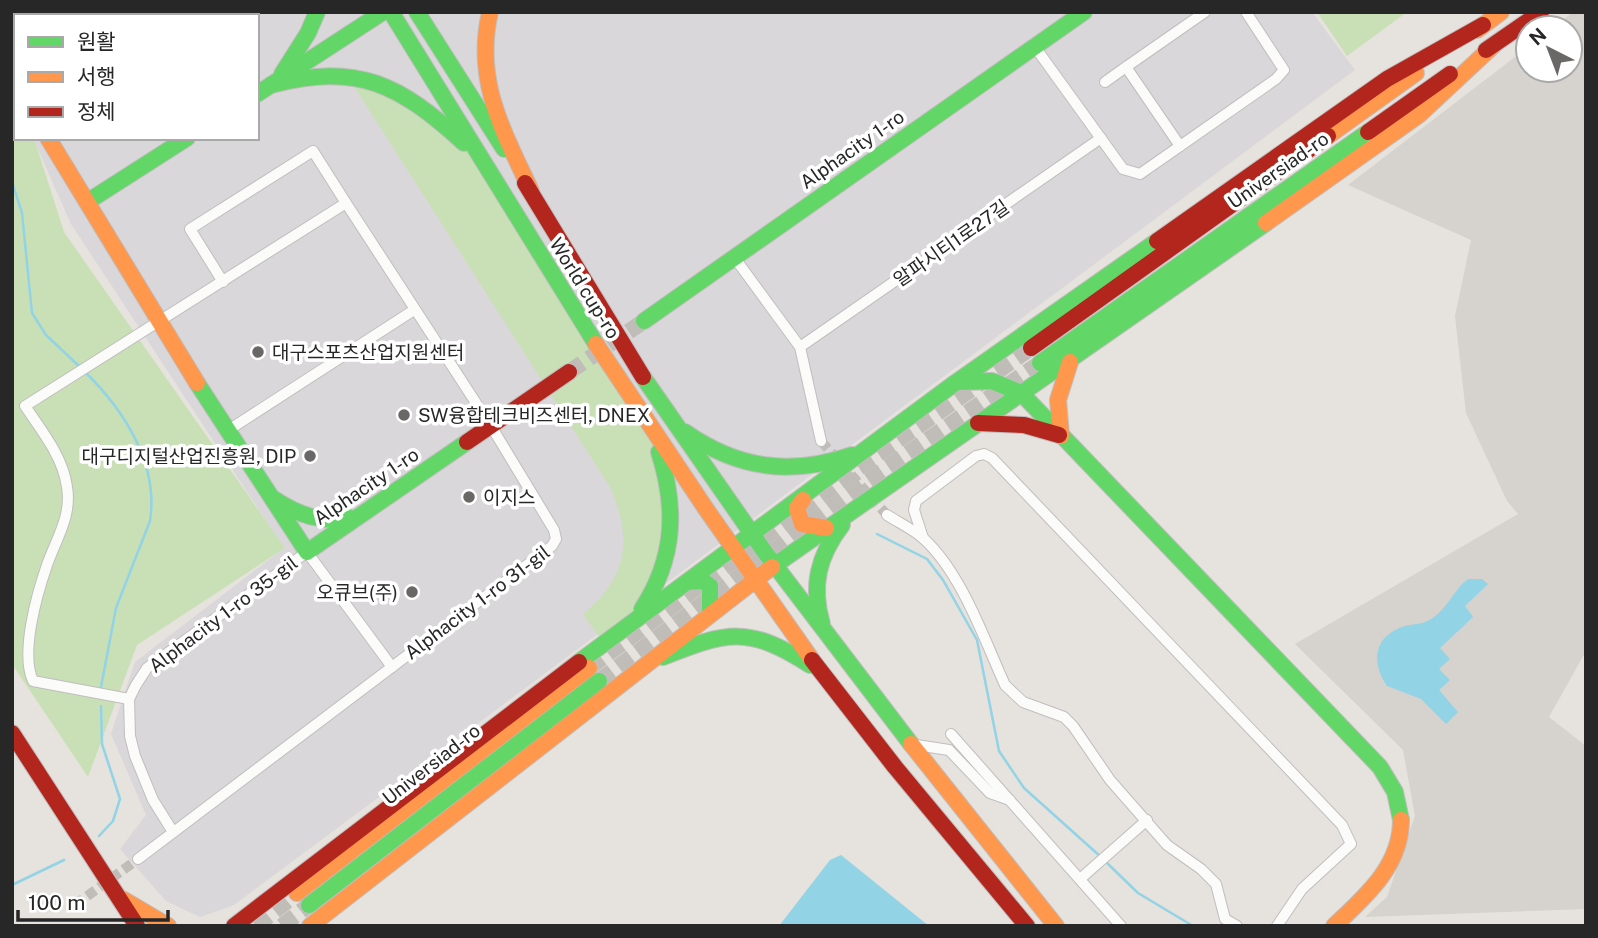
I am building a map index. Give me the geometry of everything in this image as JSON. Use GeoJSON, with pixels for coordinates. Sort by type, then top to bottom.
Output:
{"type":"FeatureCollection","features":[{"type":"Feature","properties":{"kind":"main road"},"geometry":{"type":"LineString","coordinates":[[264,90],[288,69],[317,12]]}},
{"type":"Feature","properties":{"kind":"main road"},"geometry":{"type":"LineString","coordinates":[[264,90],[383,12]]}},
{"type":"Feature","properties":{"kind":"main road","name":"World cup-ro"},"geometry":{"type":"LineString","coordinates":[[391,12],[477,156],[652,433],[822,673]]}},
{"type":"Feature","properties":{"kind":"main road","name":"World cup-ro"},"geometry":{"type":"LineString","coordinates":[[417,12],[531,191],[670,419],[826,636],[908,742],[924,755],[1056,926]]}},
{"type":"Feature","properties":{"kind":"main road"},"geometry":{"type":"LineString","coordinates":[[490,12],[483,40],[483,77],[531,191]]}},
{"type":"Feature","properties":{"kind":"main road","name":"Alphacity 1-ro"},"geometry":{"type":"LineString","coordinates":[[644,321],[1084,12]]}},
{"type":"Feature","properties":{"kind":"main road","name":"Universiad-ro"},"geometry":{"type":"LineString","coordinates":[[1031,348],[1501,12]]}},
{"type":"Feature","properties":{"kind":"main road","name":"Universiad-ro"},"geometry":{"type":"LineString","coordinates":[[1040,363],[1541,12]]}},
{"type":"Feature","properties":{"kind":"main road"},"geometry":{"type":"LineString","coordinates":[[234,926],[619,633],[804,498],[955,383],[1387,79],[1483,25]]}},
{"type":"Feature","properties":{"kind":"main road"},"geometry":{"type":"LineString","coordinates":[[310,926],[754,579],[1021,393],[1070,362],[1419,115],[1494,45]]}},
{"type":"Feature","properties":{"kind":"main road"},"geometry":{"type":"LineString","coordinates":[[264,90],[296,77],[331,75],[387,86],[416,101],[477,156]]}},
{"type":"Feature","properties":{"kind":"main road","name":"Alphacity 1-ro"},"geometry":{"type":"LineString","coordinates":[[49,140],[227,431],[306,552],[569,372]]}},
{"type":"Feature","properties":{"kind":"main road"},"geometry":{"type":"LineString","coordinates":[[87,202],[184,140]]}},
{"type":"Feature","properties":{"kind":"main road"},"geometry":{"type":"LineString","coordinates":[[1062,436],[1058,400],[1070,362]]}},
{"type":"Feature","properties":{"kind":"main road"},"geometry":{"type":"LineString","coordinates":[[955,383],[977,377],[1003,383],[1021,393],[1380,767],[1398,792],[1402,817],[1396,855],[1386,875],[1370,894],[1334,926]]}},
{"type":"Feature","properties":{"kind":"main road"},"geometry":{"type":"LineString","coordinates":[[670,419],[718,454],[759,466],[792,470],[813,468],[867,449]]}},
{"type":"Feature","properties":{"kind":"main road"},"geometry":{"type":"LineString","coordinates":[[977,424],[1024,425],[1062,436]]}},
{"type":"Feature","properties":{"kind":"main road"},"geometry":{"type":"LineString","coordinates":[[619,633],[654,593],[671,542],[670,486],[652,433]]}},
{"type":"Feature","properties":{"kind":"main road"},"geometry":{"type":"LineString","coordinates":[[266,493],[288,509],[320,520],[335,522],[360,516]]}},
{"type":"Feature","properties":{"kind":"main road"},"geometry":{"type":"LineString","coordinates":[[804,498],[797,508],[802,524],[826,528]]}},
{"type":"Feature","properties":{"kind":"main road"},"geometry":{"type":"LineString","coordinates":[[826,636],[815,596],[818,562],[823,548],[861,503]]}},
{"type":"Feature","properties":{"kind":"main road"},"geometry":{"type":"LineString","coordinates":[[687,583],[699,580],[711,585],[714,591],[710,612]]}},
{"type":"Feature","properties":{"kind":"main road"},"geometry":{"type":"LineString","coordinates":[[647,663],[704,640],[737,633],[785,647],[822,673],[1027,926]]}},
{"type":"Feature","properties":{"kind":"main road","name":"Universiad-ro"},"geometry":{"type":"LineString","coordinates":[[303,899],[594,675]]}},
{"type":"Feature","properties":{"kind":"main road"},"geometry":{"type":"LineString","coordinates":[[12,733],[137,926]]}},
{"type":"Feature","properties":{"kind":"main road"},"geometry":{"type":"LineString","coordinates":[[116,895],[123,926]]}},
{"type":"Feature","properties":{"kind":"main road"},"geometry":{"type":"LineString","coordinates":[[116,895],[167,926]]}},
{"type":"Feature","properties":{"kind":"main road"},"geometry":{"type":"LineString","coordinates":[[222,926],[248,915]]}},
{"type":"Feature","properties":{"kind":"street"},"geometry":{"type":"LineString","coordinates":[[1105,82],[1205,12]]}},
{"type":"Feature","properties":{"kind":"street"},"geometry":{"type":"LineString","coordinates":[[1035,47],[1123,169],[1131,174],[1140,174],[1276,79],[1284,70],[1246,12]]}},
{"type":"Feature","properties":{"kind":"street"},"geometry":{"type":"LineString","coordinates":[[1126,67],[1180,146]]}},
{"type":"Feature","properties":{"kind":"street","name":"알파시티1로27길"},"geometry":{"type":"LineString","coordinates":[[800,347],[1101,138]]}},
{"type":"Feature","properties":{"kind":"street"},"geometry":{"type":"LineString","coordinates":[[223,282],[190,229],[313,151],[491,426]]}},
{"type":"Feature","properties":{"kind":"street"},"geometry":{"type":"LineString","coordinates":[[130,699],[33,681],[28,670],[27,655],[41,586],[68,508],[67,486],[55,452],[25,406],[160,323],[345,203]]}},
{"type":"Feature","properties":{"kind":"street"},"geometry":{"type":"LineString","coordinates":[[734,257],[800,347],[821,441]]}},
{"type":"Feature","properties":{"kind":"street"},"geometry":{"type":"LineString","coordinates":[[227,431],[414,310]]}},
{"type":"Feature","properties":{"kind":"street","name":"Alphacity 1-ro 31-gil"},"geometry":{"type":"LineString","coordinates":[[138,859],[552,546],[556,539],[554,530],[491,426]]}},
{"type":"Feature","properties":{"kind":"street"},"geometry":{"type":"LineString","coordinates":[[1237,926],[1224,922],[1216,884],[1201,869],[1167,845],[1110,780],[1073,726],[1064,717],[1023,702],[1005,685],[972,613],[949,572],[923,538],[914,510],[916,501],[976,456],[984,454],[992,458],[1342,825],[1351,839],[1348,849],[1302,889],[1277,926]]}},
{"type":"Feature","properties":{"kind":"street"},"geometry":{"type":"LineString","coordinates":[[887,515],[923,538]]}},
{"type":"Feature","properties":{"kind":"street","name":"Alphacity 1-ro 31-gil"},"geometry":{"type":"LineString","coordinates":[[306,552],[392,667]]}},
{"type":"Feature","properties":{"kind":"street","name":"Alphacity 1-ro 35-gil"},"geometry":{"type":"LineString","coordinates":[[173,832],[153,800],[135,757],[130,736],[130,699],[147,668],[306,552]]}},
{"type":"Feature","properties":{"kind":"street"},"geometry":{"type":"LineString","coordinates":[[951,734],[1121,926]]}},
{"type":"Feature","properties":{"kind":"street"},"geometry":{"type":"LineString","coordinates":[[924,755],[949,750],[990,793],[1011,801]]}},
{"type":"Feature","properties":{"kind":"street"},"geometry":{"type":"LineString","coordinates":[[1080,879],[1147,820]]}},
{"type":"Feature","properties":{"kind":"shaded area"},"geometry":{"type":"Polygon","coordinates":[[[12,12],[1312,12],[1355,70],[234,905],[200,917],[166,901],[120,849],[146,815],[111,734],[135,662],[284,548],[71,224],[34,140],[259,140],[259,14],[14,14],[14,84],[12,12]]]}},
{"type":"Feature","properties":{"kind":"shaded area"},"geometry":{"type":"Polygon","coordinates":[[[1586,12],[1586,651],[1549,717],[1586,746],[1586,909],[1365,917],[1387,897],[1415,816],[1403,750],[1295,644],[1518,514],[1507,501],[1466,413],[1455,316],[1471,240],[1348,185],[1514,58],[1514,84],[1584,84],[1584,14],[1570,14],[1586,12]]]}},
{"type":"Feature","properties":{"kind":"green space"},"geometry":{"type":"Polygon","coordinates":[[[1317,12],[1407,12],[1347,56],[1317,12]]]}},
{"type":"Feature","properties":{"kind":"green space"},"geometry":{"type":"Polygon","coordinates":[[[12,73],[14,140],[35,140],[64,232],[285,548],[137,645],[88,777],[12,664],[12,73]]]}},
{"type":"Feature","properties":{"kind":"green space"},"geometry":{"type":"Polygon","coordinates":[[[348,77],[387,86],[466,146],[652,433],[672,502],[654,593],[604,644],[583,614],[610,586],[622,555],[622,523],[610,487],[348,77]]]}},
{"type":"Feature","properties":{"kind":"water"},"geometry":{"type":"Polygon","coordinates":[[[1468,579],[1482,579],[1488,584],[1465,606],[1473,617],[1440,648],[1450,659],[1439,669],[1450,680],[1439,690],[1458,712],[1446,724],[1421,699],[1387,686],[1379,668],[1378,651],[1386,636],[1394,630],[1425,622],[1437,615],[1468,579]]]}},
{"type":"Feature","properties":{"kind":"water"},"geometry":{"type":"Polygon","coordinates":[[[841,855],[929,926],[779,926],[830,860],[841,855]]]}},
{"type":"Feature","properties":{"kind":"waterway"},"geometry":{"type":"LineString","coordinates":[[12,182],[22,213],[32,313],[46,335],[81,368]]}},
{"type":"Feature","properties":{"kind":"waterway"},"geometry":{"type":"LineString","coordinates":[[85,372],[113,403],[136,439],[149,479],[151,500],[150,521],[116,608],[101,687]]}},
{"type":"Feature","properties":{"kind":"waterway"},"geometry":{"type":"LineString","coordinates":[[877,534],[927,559],[943,580],[977,640],[999,751],[1024,788],[1101,857]]}},
{"type":"Feature","properties":{"kind":"waterway"},"geometry":{"type":"LineString","coordinates":[[99,836],[113,821],[120,799],[102,744],[101,706]]}},
{"type":"Feature","properties":{"kind":"waterway"},"geometry":{"type":"LineString","coordinates":[[12,885],[64,860]]}},
{"type":"Feature","properties":{"kind":"waterway"},"geometry":{"type":"LineString","coordinates":[[1106,862],[1138,893],[1193,926]]}},
{"type":"Feature","properties":{"kind":"tunnel"},"geometry":{"type":"LineString","coordinates":[[569,372],[644,321]]}},
{"type":"Feature","properties":{"kind":"tunnel"},"geometry":{"type":"LineString","coordinates":[[589,668],[854,471],[1031,348]]}},
{"type":"Feature","properties":{"kind":"tunnel"},"geometry":{"type":"LineString","coordinates":[[599,681],[864,483],[1040,363]]}},
{"type":"Feature","properties":{"kind":"tunnel"},"geometry":{"type":"LineString","coordinates":[[821,441],[887,515]]}},
{"type":"Feature","properties":{"kind":"tunnel"},"geometry":{"type":"LineString","coordinates":[[75,905],[138,859]]}},
{"type":"Feature","properties":{"kind":"tunnel"},"geometry":{"type":"LineString","coordinates":[[256,926],[297,893]]}},
{"type":"Feature","properties":{"kind":"tunnel"},"geometry":{"type":"LineString","coordinates":[[282,926],[309,905]]}},
{"type":"Feature","properties":{"kind":"traffic: fast"},"geometry":{"type":"LineString","coordinates":[[282,74],[308,33],[317,12]]}},
{"type":"Feature","properties":{"kind":"traffic: fast"},"geometry":{"type":"LineString","coordinates":[[259,93],[383,12]]}},
{"type":"Feature","properties":{"kind":"traffic: fast"},"geometry":{"type":"LineString","coordinates":[[391,12],[596,344]]}},
{"type":"Feature","properties":{"kind":"traffic: fast"},"geometry":{"type":"LineString","coordinates":[[417,12],[504,149]]}},
{"type":"Feature","properties":{"kind":"traffic: fast"},"geometry":{"type":"LineString","coordinates":[[644,321],[1084,12]]}},
{"type":"Feature","properties":{"kind":"traffic: fast"},"geometry":{"type":"LineString","coordinates":[[271,85],[329,76],[354,78],[376,84],[419,106],[464,143]]}},
{"type":"Feature","properties":{"kind":"traffic: fast"},"geometry":{"type":"LineString","coordinates":[[1040,363],[1368,132]]}},
{"type":"Feature","properties":{"kind":"traffic: fast"},"geometry":{"type":"LineString","coordinates":[[87,202],[184,140]]}},
{"type":"Feature","properties":{"kind":"traffic: fast"},"geometry":{"type":"LineString","coordinates":[[772,567],[1266,223]]}},
{"type":"Feature","properties":{"kind":"traffic: fast"},"geometry":{"type":"LineString","coordinates":[[579,662],[955,383],[1157,241]]}},
{"type":"Feature","properties":{"kind":"traffic: fast"},"geometry":{"type":"LineString","coordinates":[[643,377],[764,551],[911,744]]}},
{"type":"Feature","properties":{"kind":"traffic: fast"},"geometry":{"type":"LineString","coordinates":[[961,382],[992,381],[1021,393],[1380,767],[1395,792],[1401,820]]}},
{"type":"Feature","properties":{"kind":"traffic: fast"},"geometry":{"type":"LineString","coordinates":[[197,383],[307,552],[467,442]]}},
{"type":"Feature","properties":{"kind":"traffic: fast"},"geometry":{"type":"LineString","coordinates":[[685,432],[725,454],[765,465],[808,465],[852,455]]}},
{"type":"Feature","properties":{"kind":"traffic: fast"},"geometry":{"type":"LineString","coordinates":[[642,609],[661,571],[670,533],[669,493],[659,452]]}},
{"type":"Feature","properties":{"kind":"traffic: fast"},"geometry":{"type":"LineString","coordinates":[[274,499],[310,516],[350,518]]}},
{"type":"Feature","properties":{"kind":"traffic: fast"},"geometry":{"type":"LineString","coordinates":[[822,624],[817,597],[819,572],[827,548],[842,525]]}},
{"type":"Feature","properties":{"kind":"traffic: fast"},"geometry":{"type":"LineString","coordinates":[[687,582],[703,581],[710,586],[710,612]]}},
{"type":"Feature","properties":{"kind":"traffic: fast"},"geometry":{"type":"LineString","coordinates":[[663,657],[705,642],[738,637],[754,638],[770,644],[810,665]]}},
{"type":"Feature","properties":{"kind":"traffic: fast"},"geometry":{"type":"LineString","coordinates":[[309,905],[599,681]]}},
{"type":"Feature","properties":{"kind":"traffic: slow"},"geometry":{"type":"LineString","coordinates":[[490,12],[486,61],[494,105],[531,191]]}},
{"type":"Feature","properties":{"kind":"traffic: slow"},"geometry":{"type":"LineString","coordinates":[[1477,30],[1501,12]]}},
{"type":"Feature","properties":{"kind":"traffic: slow"},"geometry":{"type":"LineString","coordinates":[[1266,223],[1419,115],[1494,45]]}},
{"type":"Feature","properties":{"kind":"traffic: slow"},"geometry":{"type":"LineString","coordinates":[[1328,136],[1416,73]]}},
{"type":"Feature","properties":{"kind":"traffic: slow"},"geometry":{"type":"LineString","coordinates":[[49,140],[197,383]]}},
{"type":"Feature","properties":{"kind":"traffic: slow"},"geometry":{"type":"LineString","coordinates":[[596,344],[706,509],[812,660]]}},
{"type":"Feature","properties":{"kind":"traffic: slow"},"geometry":{"type":"LineString","coordinates":[[1061,436],[1058,400],[1070,362]]}},
{"type":"Feature","properties":{"kind":"traffic: slow"},"geometry":{"type":"LineString","coordinates":[[803,500],[797,508],[802,524],[826,528]]}},
{"type":"Feature","properties":{"kind":"traffic: slow"},"geometry":{"type":"LineString","coordinates":[[310,926],[772,567]]}},
{"type":"Feature","properties":{"kind":"traffic: slow"},"geometry":{"type":"LineString","coordinates":[[297,893],[589,668]]}},
{"type":"Feature","properties":{"kind":"traffic: slow"},"geometry":{"type":"LineString","coordinates":[[911,744],[1056,926]]}},
{"type":"Feature","properties":{"kind":"traffic: slow"},"geometry":{"type":"LineString","coordinates":[[1334,926],[1380,879],[1395,852],[1401,820]]}},
{"type":"Feature","properties":{"kind":"traffic: slow"},"geometry":{"type":"LineString","coordinates":[[124,900],[168,926]]}},
{"type":"Feature","properties":{"kind":"traffic: jam"},"geometry":{"type":"LineString","coordinates":[[1486,50],[1541,12]]}},
{"type":"Feature","properties":{"kind":"traffic: jam"},"geometry":{"type":"LineString","coordinates":[[1157,241],[1387,79],[1483,25]]}},
{"type":"Feature","properties":{"kind":"traffic: jam"},"geometry":{"type":"LineString","coordinates":[[1368,132],[1450,74]]}},
{"type":"Feature","properties":{"kind":"traffic: jam"},"geometry":{"type":"LineString","coordinates":[[1031,348],[1328,136]]}},
{"type":"Feature","properties":{"kind":"traffic: jam"},"geometry":{"type":"LineString","coordinates":[[525,183],[643,377]]}},
{"type":"Feature","properties":{"kind":"traffic: jam"},"geometry":{"type":"LineString","coordinates":[[467,442],[569,372]]}},
{"type":"Feature","properties":{"kind":"traffic: jam"},"geometry":{"type":"LineString","coordinates":[[978,423],[1024,425],[1059,435]]}},
{"type":"Feature","properties":{"kind":"traffic: jam"},"geometry":{"type":"LineString","coordinates":[[812,660],[895,767],[1027,926]]}},
{"type":"Feature","properties":{"kind":"traffic: jam"},"geometry":{"type":"LineString","coordinates":[[234,926],[579,662]]}},
{"type":"Feature","properties":{"kind":"traffic: jam"},"geometry":{"type":"LineString","coordinates":[[12,733],[137,926]]}},
{"type":"Feature","properties":{"kind":"place","name":"대구스포츠산업지원센터"},"geometry":{"type":"Point","coordinates":[258,352]}},
{"type":"Feature","properties":{"kind":"place","name":"SW융합테크비즈센터, DNEX"},"geometry":{"type":"Point","coordinates":[404,415]}},
{"type":"Feature","properties":{"kind":"place","name":"대구디지털산업진흥원, DIP"},"geometry":{"type":"Point","coordinates":[310,456]}},
{"type":"Feature","properties":{"kind":"place","name":"이지스"},"geometry":{"type":"Point","coordinates":[469,497]}},
{"type":"Feature","properties":{"kind":"place","name":"오큐브(주)"},"geometry":{"type":"Point","coordinates":[412,592]}}]}
